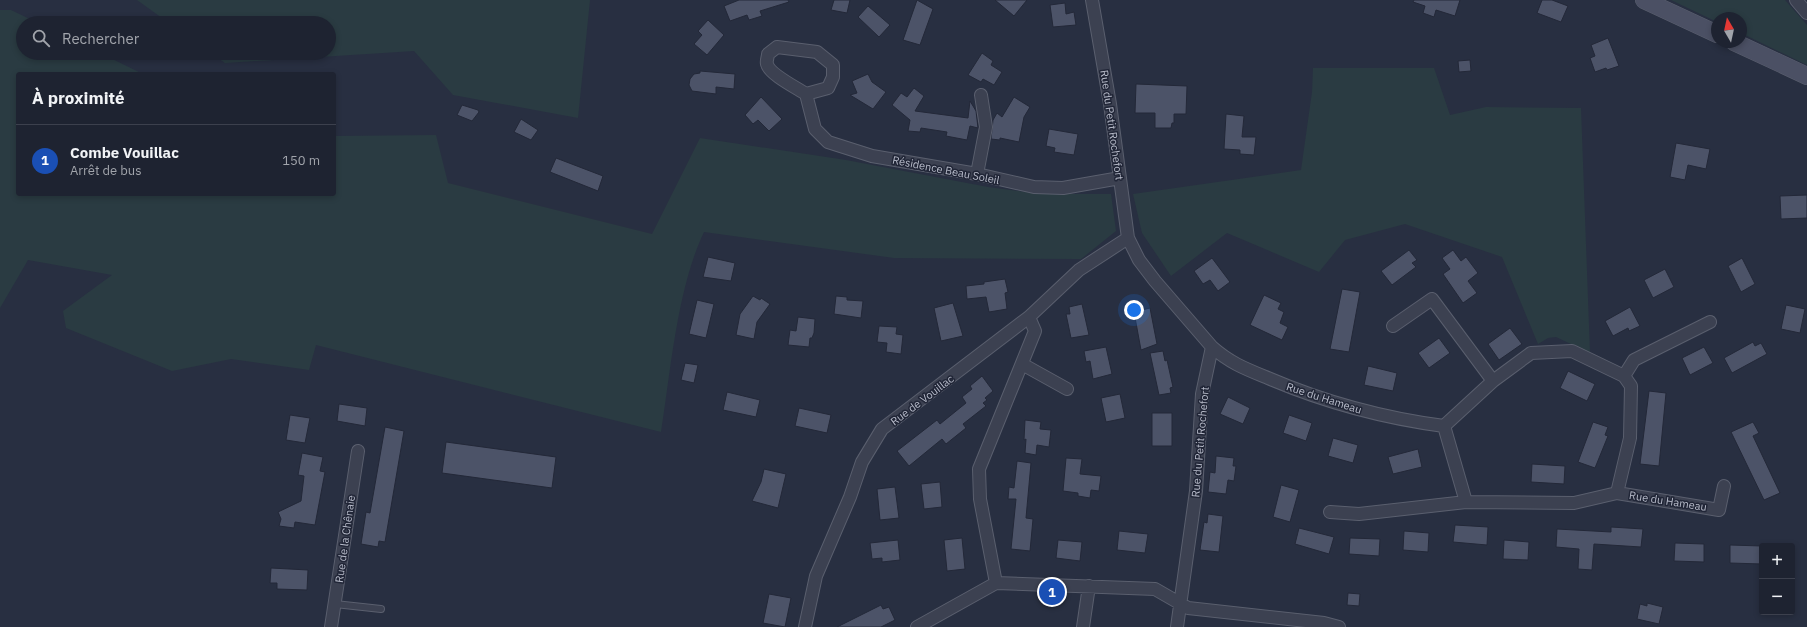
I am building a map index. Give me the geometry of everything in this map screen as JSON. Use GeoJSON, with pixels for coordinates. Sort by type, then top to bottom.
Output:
{"type":"FeatureCollection","features":[{"type":"Feature","properties":{"kind":"street","name":"Rue du Petit Rochefort"},"geometry":{"type":"LineString","coordinates":[[1092,0],[1110,104],[1128,238],[1139,260],[1155,281],[1212,347],[1202,394],[1196,491],[1177,627]]}},
{"type":"Feature","properties":{"kind":"street"},"geometry":{"type":"LineString","coordinates":[[1644,0],[1711,31]]}},
{"type":"Feature","properties":{"kind":"street"},"geometry":{"type":"LineString","coordinates":[[1796,0],[1807,13]]}},
{"type":"Feature","properties":{"kind":"street"},"geometry":{"type":"LineString","coordinates":[[777,47],[817,52],[833,65],[833,77],[828,88],[806,94],[780,78],[769,69],[767,63],[768,54],[777,47]]}},
{"type":"Feature","properties":{"kind":"street"},"geometry":{"type":"LineString","coordinates":[[1747,48],[1807,76]]}},
{"type":"Feature","properties":{"kind":"street","name":"Résidence Beau Soleil"},"geometry":{"type":"LineString","coordinates":[[806,94],[815,129],[828,142],[872,156],[977,174],[1034,187],[1063,188],[1120,178]]}},
{"type":"Feature","properties":{"kind":"street"},"geometry":{"type":"LineString","coordinates":[[977,174],[986,127],[981,95]]}},
{"type":"Feature","properties":{"kind":"street","name":"Rue de Vouillac"},"geometry":{"type":"LineString","coordinates":[[805,627],[816,576],[850,497],[862,462],[882,429],[1029,317],[1079,270],[1128,238]]}},
{"type":"Feature","properties":{"kind":"street"},"geometry":{"type":"LineString","coordinates":[[1393,326],[1432,299],[1493,381]]}},
{"type":"Feature","properties":{"kind":"street"},"geometry":{"type":"LineString","coordinates":[[996,583],[980,499],[979,469],[1034,331],[1029,317]]}},
{"type":"Feature","properties":{"kind":"street"},"geometry":{"type":"LineString","coordinates":[[1466,502],[1444,426],[1493,381],[1531,354],[1572,351],[1624,376],[1634,360],[1710,322]]}},
{"type":"Feature","properties":{"kind":"street","name":"Rue du Hameau"},"geometry":{"type":"LineString","coordinates":[[1212,347],[1227,360],[1303,393],[1364,411],[1444,426]]}},
{"type":"Feature","properties":{"kind":"street"},"geometry":{"type":"LineString","coordinates":[[1022,364],[1067,389]]}},
{"type":"Feature","properties":{"kind":"street","name":"Rue du Hameau"},"geometry":{"type":"LineString","coordinates":[[1617,493],[1630,438],[1632,386],[1624,376]]}},
{"type":"Feature","properties":{"kind":"street","name":"Rue de la Chênaie"},"geometry":{"type":"LineString","coordinates":[[331,627],[358,451]]}},
{"type":"Feature","properties":{"kind":"street","name":"Rue du Hameau"},"geometry":{"type":"LineString","coordinates":[[1330,512],[1359,514],[1466,502],[1574,503],[1617,493],[1719,510],[1724,486]]}},
{"type":"Feature","properties":{"kind":"street"},"geometry":{"type":"LineString","coordinates":[[917,627],[996,583],[1156,589],[1188,608],[1324,623],[1339,627]]}},
{"type":"Feature","properties":{"kind":"street"},"geometry":{"type":"LineString","coordinates":[[1083,627],[1089,586]]}},
{"type":"Feature","properties":{"kind":"lane"},"geometry":{"type":"LineString","coordinates":[[335,604],[382,609]]}},
{"type":"Feature","properties":{"kind":"shaded area"},"geometry":{"type":"Polygon","coordinates":[[[137,0],[590,0],[578,118],[453,95],[414,51],[336,56],[336,16],[159,16],[137,0]]]}},
{"type":"Feature","properties":{"kind":"shaded area"},"geometry":{"type":"Polygon","coordinates":[[[1671,0],[1785,0],[1807,25],[1807,65],[1747,36],[1747,12],[1711,12],[1711,19],[1671,0]]]}},
{"type":"Feature","properties":{"kind":"shaded area"},"geometry":{"type":"Polygon","coordinates":[[[0,10],[11,10],[23,16],[16,16],[16,60],[114,60],[139,72],[16,72],[16,196],[336,196],[336,136],[436,135],[448,183],[652,234],[700,138],[846,160],[988,187],[1042,194],[1111,194],[1116,231],[1081,259],[894,258],[704,232],[687,278],[681,304],[661,432],[316,345],[309,370],[231,359],[172,371],[66,328],[63,311],[112,275],[28,260],[0,308],[0,10]]]}},
{"type":"Feature","properties":{"kind":"shaded area"},"geometry":{"type":"Polygon","coordinates":[[[221,60],[272,60],[225,63],[221,60]]]}},
{"type":"Feature","properties":{"kind":"shaded area"},"geometry":{"type":"Polygon","coordinates":[[[1313,68],[1434,68],[1450,115],[1486,107],[1581,108],[1590,353],[1556,337],[1548,338],[1538,344],[1502,257],[1405,224],[1345,240],[1319,272],[1227,233],[1171,276],[1142,233],[1133,194],[1301,170],[1312,92],[1313,68]]]}},
{"type":"Feature","properties":{"kind":"building"},"geometry":{"type":"Polygon","coordinates":[[[739,0],[788,0],[789,2],[760,11],[762,16],[749,20],[747,15],[730,21],[724,6],[739,0]]]}},
{"type":"Feature","properties":{"kind":"building"},"geometry":{"type":"Polygon","coordinates":[[[834,0],[850,0],[847,13],[831,10],[834,0]]]}},
{"type":"Feature","properties":{"kind":"building"},"geometry":{"type":"Polygon","coordinates":[[[917,0],[933,9],[920,45],[903,40],[917,0]]]}},
{"type":"Feature","properties":{"kind":"building"},"geometry":{"type":"Polygon","coordinates":[[[995,0],[1027,0],[1014,16],[995,0]]]}},
{"type":"Feature","properties":{"kind":"building"},"geometry":{"type":"Polygon","coordinates":[[[1414,0],[1460,0],[1455,16],[1436,10],[1434,17],[1423,13],[1425,6],[1413,2],[1414,0]]]}},
{"type":"Feature","properties":{"kind":"building"},"geometry":{"type":"Polygon","coordinates":[[[1542,0],[1552,0],[1568,6],[1561,22],[1537,13],[1542,0]]]}},
{"type":"Feature","properties":{"kind":"building"},"geometry":{"type":"Polygon","coordinates":[[[1065,3],[1066,14],[1074,12],[1076,25],[1053,27],[1050,5],[1065,3]]]}},
{"type":"Feature","properties":{"kind":"building"},"geometry":{"type":"Polygon","coordinates":[[[868,6],[890,25],[879,37],[858,17],[868,6]]]}},
{"type":"Feature","properties":{"kind":"building"},"geometry":{"type":"Polygon","coordinates":[[[708,20],[724,35],[707,55],[694,44],[702,35],[698,31],[708,20]]]}},
{"type":"Feature","properties":{"kind":"building"},"geometry":{"type":"Polygon","coordinates":[[[1608,38],[1619,66],[1607,70],[1606,68],[1595,72],[1590,58],[1595,56],[1591,45],[1608,38]]]}},
{"type":"Feature","properties":{"kind":"building"},"geometry":{"type":"Polygon","coordinates":[[[982,53],[993,61],[991,65],[1002,72],[994,85],[983,79],[981,82],[968,75],[982,53]]]}},
{"type":"Feature","properties":{"kind":"building"},"geometry":{"type":"Polygon","coordinates":[[[1470,60],[1471,71],[1459,72],[1458,61],[1470,60]]]}},
{"type":"Feature","properties":{"kind":"building"},"geometry":{"type":"Polygon","coordinates":[[[700,71],[735,74],[734,89],[716,87],[716,94],[692,91],[689,85],[690,79],[694,74],[700,73],[700,71]]]}},
{"type":"Feature","properties":{"kind":"building"},"geometry":{"type":"Polygon","coordinates":[[[868,74],[872,82],[886,92],[873,109],[850,95],[857,93],[852,81],[868,74]]]}},
{"type":"Feature","properties":{"kind":"building"},"geometry":{"type":"Polygon","coordinates":[[[1136,84],[1187,86],[1186,114],[1174,114],[1174,123],[1172,123],[1171,128],[1155,128],[1155,113],[1135,113],[1136,84]]]}},
{"type":"Feature","properties":{"kind":"building"},"geometry":{"type":"Polygon","coordinates":[[[914,88],[924,96],[915,111],[968,118],[970,101],[976,111],[978,128],[970,126],[967,140],[946,136],[947,132],[921,128],[920,132],[908,131],[910,120],[892,105],[901,93],[907,97],[914,88]]]}},
{"type":"Feature","properties":{"kind":"building"},"geometry":{"type":"Polygon","coordinates":[[[761,97],[782,119],[769,131],[758,120],[753,124],[745,115],[761,97]]]}},
{"type":"Feature","properties":{"kind":"building"},"geometry":{"type":"Polygon","coordinates":[[[1014,97],[1030,107],[1024,117],[1019,142],[1000,138],[1000,140],[991,139],[993,120],[997,113],[1002,117],[1014,97]]]}},
{"type":"Feature","properties":{"kind":"building"},"geometry":{"type":"Polygon","coordinates":[[[462,105],[478,110],[479,112],[472,121],[457,115],[462,105]]]}},
{"type":"Feature","properties":{"kind":"building"},"geometry":{"type":"Polygon","coordinates":[[[1226,114],[1244,116],[1242,137],[1256,137],[1254,155],[1240,154],[1240,150],[1224,149],[1226,114]]]}},
{"type":"Feature","properties":{"kind":"building"},"geometry":{"type":"Polygon","coordinates":[[[521,119],[538,130],[531,140],[514,132],[521,119]]]}},
{"type":"Feature","properties":{"kind":"building"},"geometry":{"type":"Polygon","coordinates":[[[1049,129],[1078,134],[1074,155],[1054,152],[1055,148],[1046,146],[1049,129]]]}},
{"type":"Feature","properties":{"kind":"building"},"geometry":{"type":"Polygon","coordinates":[[[1676,143],[1710,149],[1706,169],[1688,165],[1685,180],[1670,177],[1676,143]]]}},
{"type":"Feature","properties":{"kind":"building"},"geometry":{"type":"Polygon","coordinates":[[[556,158],[603,176],[598,191],[550,172],[556,158]]]}},
{"type":"Feature","properties":{"kind":"building"},"geometry":{"type":"Polygon","coordinates":[[[1807,195],[1807,218],[1781,219],[1780,196],[1807,195]]]}},
{"type":"Feature","properties":{"kind":"building"},"geometry":{"type":"Polygon","coordinates":[[[1409,250],[1417,260],[1412,263],[1416,267],[1392,285],[1381,271],[1409,250]]]}},
{"type":"Feature","properties":{"kind":"building"},"geometry":{"type":"Polygon","coordinates":[[[1453,250],[1461,261],[1466,257],[1478,273],[1468,281],[1477,293],[1463,303],[1443,274],[1450,269],[1442,258],[1453,250]]]}},
{"type":"Feature","properties":{"kind":"building"},"geometry":{"type":"Polygon","coordinates":[[[708,257],[735,263],[731,281],[703,277],[708,257]]]}},
{"type":"Feature","properties":{"kind":"building"},"geometry":{"type":"Polygon","coordinates":[[[1212,258],[1230,282],[1218,291],[1210,280],[1203,284],[1194,271],[1212,258]]]}},
{"type":"Feature","properties":{"kind":"building"},"geometry":{"type":"Polygon","coordinates":[[[1742,258],[1755,284],[1741,292],[1728,266],[1742,258]]]}},
{"type":"Feature","properties":{"kind":"building"},"geometry":{"type":"Polygon","coordinates":[[[1665,269],[1674,287],[1653,298],[1644,280],[1665,269]]]}},
{"type":"Feature","properties":{"kind":"building"},"geometry":{"type":"Polygon","coordinates":[[[1005,279],[1008,292],[1005,293],[1007,309],[989,312],[986,297],[967,299],[966,286],[984,284],[984,282],[1005,279]]]}},
{"type":"Feature","properties":{"kind":"building"},"geometry":{"type":"Polygon","coordinates":[[[1342,289],[1360,292],[1349,352],[1330,349],[1342,289]]]}},
{"type":"Feature","properties":{"kind":"building"},"geometry":{"type":"Polygon","coordinates":[[[1264,295],[1281,303],[1278,309],[1284,312],[1280,323],[1288,327],[1282,340],[1250,325],[1264,295]]]}},
{"type":"Feature","properties":{"kind":"building"},"geometry":{"type":"Polygon","coordinates":[[[753,296],[760,300],[761,298],[770,304],[757,322],[754,339],[736,335],[740,314],[753,296]]]}},
{"type":"Feature","properties":{"kind":"building"},"geometry":{"type":"Polygon","coordinates":[[[836,296],[847,297],[847,300],[863,301],[861,318],[834,314],[836,296]]]}},
{"type":"Feature","properties":{"kind":"building"},"geometry":{"type":"Polygon","coordinates":[[[697,300],[714,304],[706,338],[689,334],[697,300]]]}},
{"type":"Feature","properties":{"kind":"building"},"geometry":{"type":"Polygon","coordinates":[[[953,303],[963,336],[941,341],[934,308],[953,303]]]}},
{"type":"Feature","properties":{"kind":"building"},"geometry":{"type":"Polygon","coordinates":[[[1082,304],[1089,335],[1071,338],[1066,314],[1070,314],[1069,307],[1082,304]]]}},
{"type":"Feature","properties":{"kind":"building"},"geometry":{"type":"Polygon","coordinates":[[[1786,305],[1805,309],[1800,333],[1781,329],[1786,305]]]}},
{"type":"Feature","properties":{"kind":"building"},"geometry":{"type":"Polygon","coordinates":[[[1630,307],[1640,326],[1629,331],[1628,328],[1613,336],[1605,321],[1630,307]]]}},
{"type":"Feature","properties":{"kind":"building"},"geometry":{"type":"Polygon","coordinates":[[[1150,308],[1157,344],[1141,350],[1134,312],[1150,308]]]}},
{"type":"Feature","properties":{"kind":"building"},"geometry":{"type":"Polygon","coordinates":[[[798,317],[815,319],[814,333],[812,338],[810,338],[809,347],[788,345],[790,330],[796,331],[798,317]]]}},
{"type":"Feature","properties":{"kind":"building"},"geometry":{"type":"Polygon","coordinates":[[[879,326],[897,327],[896,334],[903,335],[901,354],[886,352],[887,343],[877,342],[879,326]]]}},
{"type":"Feature","properties":{"kind":"building"},"geometry":{"type":"Polygon","coordinates":[[[1510,328],[1522,344],[1499,360],[1488,344],[1510,328]]]}},
{"type":"Feature","properties":{"kind":"building"},"geometry":{"type":"Polygon","coordinates":[[[1439,338],[1450,353],[1429,368],[1418,353],[1439,338]]]}},
{"type":"Feature","properties":{"kind":"building"},"geometry":{"type":"Polygon","coordinates":[[[1753,342],[1755,346],[1761,343],[1767,354],[1732,373],[1724,358],[1753,342]]]}},
{"type":"Feature","properties":{"kind":"building"},"geometry":{"type":"Polygon","coordinates":[[[1106,347],[1112,374],[1093,379],[1090,361],[1086,362],[1084,351],[1106,347]]]}},
{"type":"Feature","properties":{"kind":"building"},"geometry":{"type":"Polygon","coordinates":[[[1704,347],[1713,363],[1690,375],[1682,358],[1704,347]]]}},
{"type":"Feature","properties":{"kind":"building"},"geometry":{"type":"Polygon","coordinates":[[[1163,351],[1165,361],[1167,360],[1173,387],[1170,388],[1171,393],[1159,395],[1150,353],[1163,351]]]}},
{"type":"Feature","properties":{"kind":"building"},"geometry":{"type":"Polygon","coordinates":[[[685,363],[698,365],[694,383],[681,380],[685,363]]]}},
{"type":"Feature","properties":{"kind":"building"},"geometry":{"type":"Polygon","coordinates":[[[1368,366],[1397,373],[1393,391],[1364,385],[1368,366]]]}},
{"type":"Feature","properties":{"kind":"building"},"geometry":{"type":"Polygon","coordinates":[[[1568,371],[1595,384],[1587,401],[1560,388],[1568,371]]]}},
{"type":"Feature","properties":{"kind":"building"},"geometry":{"type":"Polygon","coordinates":[[[982,376],[993,391],[985,398],[987,400],[983,403],[986,406],[963,424],[966,428],[946,444],[942,439],[909,466],[897,451],[937,420],[940,424],[966,403],[962,397],[972,389],[970,386],[982,376]]]}},
{"type":"Feature","properties":{"kind":"building"},"geometry":{"type":"Polygon","coordinates":[[[1649,391],[1666,393],[1659,466],[1640,464],[1649,391]]]}},
{"type":"Feature","properties":{"kind":"building"},"geometry":{"type":"Polygon","coordinates":[[[727,392],[760,400],[756,417],[723,410],[727,392]]]}},
{"type":"Feature","properties":{"kind":"building"},"geometry":{"type":"Polygon","coordinates":[[[1120,394],[1125,418],[1106,422],[1101,398],[1120,394]]]}},
{"type":"Feature","properties":{"kind":"building"},"geometry":{"type":"Polygon","coordinates":[[[1228,397],[1250,408],[1243,424],[1220,414],[1228,397]]]}},
{"type":"Feature","properties":{"kind":"building"},"geometry":{"type":"Polygon","coordinates":[[[339,404],[367,408],[365,426],[337,421],[339,404]]]}},
{"type":"Feature","properties":{"kind":"building"},"geometry":{"type":"Polygon","coordinates":[[[799,408],[831,415],[827,433],[795,426],[799,408]]]}},
{"type":"Feature","properties":{"kind":"building"},"geometry":{"type":"Polygon","coordinates":[[[1152,413],[1172,413],[1172,446],[1152,446],[1152,413]]]}},
{"type":"Feature","properties":{"kind":"building"},"geometry":{"type":"Polygon","coordinates":[[[290,415],[310,418],[305,443],[286,440],[290,415]]]}},
{"type":"Feature","properties":{"kind":"building"},"geometry":{"type":"Polygon","coordinates":[[[1289,415],[1312,423],[1306,441],[1283,433],[1289,415]]]}},
{"type":"Feature","properties":{"kind":"building"},"geometry":{"type":"Polygon","coordinates":[[[1025,420],[1041,422],[1040,429],[1051,430],[1049,447],[1037,445],[1036,455],[1025,453],[1025,420]]]}},
{"type":"Feature","properties":{"kind":"building"},"geometry":{"type":"Polygon","coordinates":[[[1593,422],[1608,427],[1605,435],[1608,436],[1595,468],[1578,462],[1593,422]]]}},
{"type":"Feature","properties":{"kind":"building"},"geometry":{"type":"Polygon","coordinates":[[[1753,422],[1759,433],[1753,436],[1780,493],[1764,500],[1731,432],[1753,422]]]}},
{"type":"Feature","properties":{"kind":"building"},"geometry":{"type":"Polygon","coordinates":[[[385,427],[404,431],[385,542],[379,541],[378,547],[361,544],[366,512],[370,513],[385,427]]]}},
{"type":"Feature","properties":{"kind":"building"},"geometry":{"type":"Polygon","coordinates":[[[1333,438],[1358,445],[1353,463],[1328,456],[1333,438]]]}},
{"type":"Feature","properties":{"kind":"building"},"geometry":{"type":"Polygon","coordinates":[[[446,442],[556,457],[552,488],[442,473],[446,442]]]}},
{"type":"Feature","properties":{"kind":"building"},"geometry":{"type":"Polygon","coordinates":[[[1418,449],[1422,467],[1393,474],[1388,457],[1418,449]]]}},
{"type":"Feature","properties":{"kind":"building"},"geometry":{"type":"Polygon","coordinates":[[[302,453],[323,457],[320,471],[325,472],[315,525],[295,522],[294,528],[279,526],[281,519],[278,512],[301,501],[304,476],[298,475],[302,453]]]}},
{"type":"Feature","properties":{"kind":"building"},"geometry":{"type":"Polygon","coordinates":[[[1216,456],[1234,458],[1233,466],[1236,466],[1234,481],[1228,480],[1226,494],[1208,492],[1210,472],[1215,473],[1216,456]]]}},
{"type":"Feature","properties":{"kind":"building"},"geometry":{"type":"Polygon","coordinates":[[[1066,458],[1082,459],[1080,474],[1101,476],[1099,491],[1091,490],[1090,498],[1078,496],[1078,493],[1063,491],[1066,458]]]}},
{"type":"Feature","properties":{"kind":"building"},"geometry":{"type":"Polygon","coordinates":[[[1017,461],[1031,463],[1026,518],[1033,519],[1030,551],[1011,549],[1016,499],[1008,499],[1009,487],[1014,488],[1017,461]]]}},
{"type":"Feature","properties":{"kind":"building"},"geometry":{"type":"Polygon","coordinates":[[[1532,464],[1565,466],[1564,484],[1531,482],[1532,464]]]}},
{"type":"Feature","properties":{"kind":"building"},"geometry":{"type":"Polygon","coordinates":[[[764,469],[786,474],[778,508],[752,501],[761,482],[764,469]]]}},
{"type":"Feature","properties":{"kind":"building"},"geometry":{"type":"Polygon","coordinates":[[[940,482],[942,507],[924,509],[921,484],[940,482]]]}},
{"type":"Feature","properties":{"kind":"building"},"geometry":{"type":"Polygon","coordinates":[[[1281,485],[1299,490],[1290,522],[1273,517],[1281,485]]]}},
{"type":"Feature","properties":{"kind":"building"},"geometry":{"type":"Polygon","coordinates":[[[895,487],[899,518],[880,520],[877,489],[895,487]]]}},
{"type":"Feature","properties":{"kind":"building"},"geometry":{"type":"Polygon","coordinates":[[[1208,514],[1223,516],[1219,552],[1200,550],[1204,522],[1207,523],[1208,514]]]}},
{"type":"Feature","properties":{"kind":"building"},"geometry":{"type":"Polygon","coordinates":[[[1455,525],[1488,527],[1487,545],[1453,542],[1455,525]]]}},
{"type":"Feature","properties":{"kind":"building"},"geometry":{"type":"Polygon","coordinates":[[[1611,527],[1643,529],[1641,547],[1594,544],[1592,570],[1578,569],[1579,549],[1556,547],[1557,529],[1611,532],[1611,527]]]}},
{"type":"Feature","properties":{"kind":"building"},"geometry":{"type":"Polygon","coordinates":[[[1299,528],[1334,537],[1329,554],[1295,544],[1299,528]]]}},
{"type":"Feature","properties":{"kind":"building"},"geometry":{"type":"Polygon","coordinates":[[[1119,531],[1148,534],[1145,553],[1117,550],[1119,531]]]}},
{"type":"Feature","properties":{"kind":"building"},"geometry":{"type":"Polygon","coordinates":[[[1404,531],[1429,533],[1428,552],[1403,550],[1404,531]]]}},
{"type":"Feature","properties":{"kind":"building"},"geometry":{"type":"Polygon","coordinates":[[[962,538],[965,569],[947,571],[944,540],[962,538]]]}},
{"type":"Feature","properties":{"kind":"building"},"geometry":{"type":"Polygon","coordinates":[[[1350,538],[1380,539],[1379,556],[1349,554],[1350,538]]]}},
{"type":"Feature","properties":{"kind":"building"},"geometry":{"type":"Polygon","coordinates":[[[898,540],[900,560],[882,562],[882,558],[872,559],[870,543],[898,540]]]}},
{"type":"Feature","properties":{"kind":"building"},"geometry":{"type":"Polygon","coordinates":[[[1058,540],[1082,542],[1080,561],[1056,558],[1058,540]]]}},
{"type":"Feature","properties":{"kind":"building"},"geometry":{"type":"Polygon","coordinates":[[[1504,540],[1529,542],[1528,560],[1503,559],[1504,540]]]}},
{"type":"Feature","properties":{"kind":"building"},"geometry":{"type":"Polygon","coordinates":[[[1675,543],[1704,544],[1704,562],[1674,561],[1675,543]]]}},
{"type":"Feature","properties":{"kind":"building"},"geometry":{"type":"Polygon","coordinates":[[[1730,545],[1759,546],[1759,564],[1730,563],[1730,545]]]}},
{"type":"Feature","properties":{"kind":"building"},"geometry":{"type":"Polygon","coordinates":[[[271,568],[308,570],[307,590],[277,589],[277,583],[270,583],[271,568]]]}},
{"type":"Feature","properties":{"kind":"building"},"geometry":{"type":"Polygon","coordinates":[[[1348,593],[1360,594],[1359,606],[1347,605],[1348,593]]]}},
{"type":"Feature","properties":{"kind":"building"},"geometry":{"type":"Polygon","coordinates":[[[769,594],[791,598],[785,627],[763,623],[769,594]]]}},
{"type":"Feature","properties":{"kind":"building"},"geometry":{"type":"Polygon","coordinates":[[[1647,603],[1663,607],[1659,624],[1637,619],[1640,604],[1647,606],[1647,603]]]}},
{"type":"Feature","properties":{"kind":"building"},"geometry":{"type":"Polygon","coordinates":[[[881,605],[883,609],[889,607],[895,620],[881,627],[837,627],[881,605]]]}},
{"type":"Feature","properties":{"kind":"place","name":"Combe Vouillac"},"geometry":{"type":"Point","coordinates":[1052,592]}}]}
